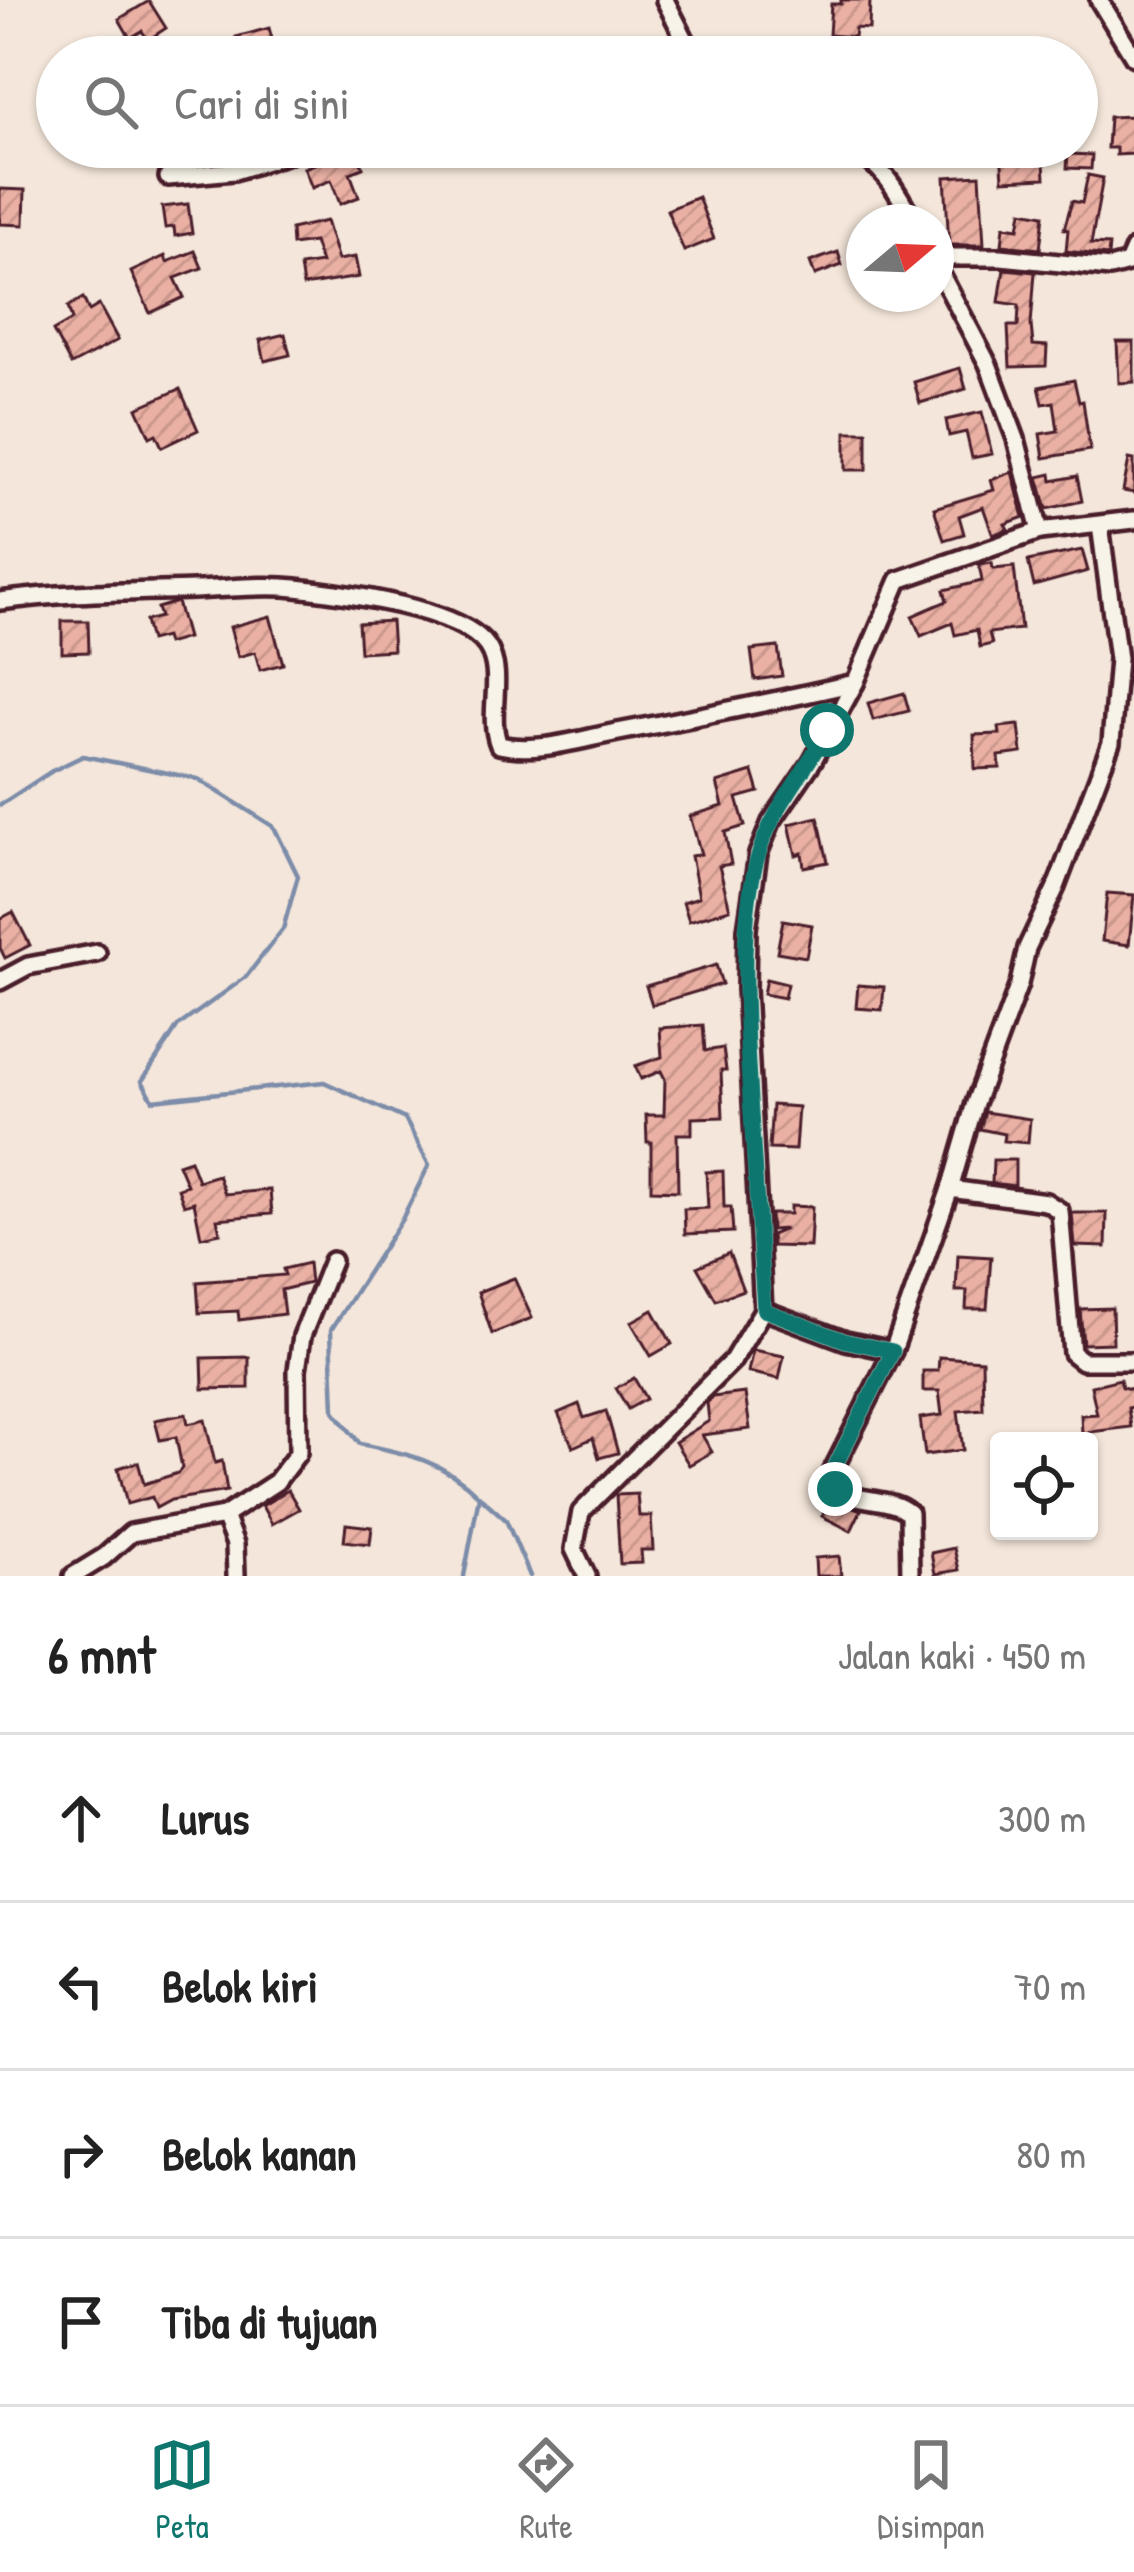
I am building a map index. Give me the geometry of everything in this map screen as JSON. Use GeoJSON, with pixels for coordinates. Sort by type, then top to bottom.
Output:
{"type":"FeatureCollection","features":[{"type":"Feature","properties":{"kind":"street"},"geometry":{"type":"LineString","coordinates":[[665,0],[683,36]]}},
{"type":"Feature","properties":{"kind":"street"},"geometry":{"type":"LineString","coordinates":[[1099,0],[1134,56]]}},
{"type":"Feature","properties":{"kind":"street"},"geometry":{"type":"LineString","coordinates":[[168,177],[244,168]]}},
{"type":"Feature","properties":{"kind":"street"},"geometry":{"type":"LineString","coordinates":[[879,168],[904,204]]}},
{"type":"Feature","properties":{"kind":"street"},"geometry":{"type":"LineString","coordinates":[[954,260],[1000,257],[1110,268],[1128,262],[1134,249]]}},
{"type":"Feature","properties":{"kind":"street"},"geometry":{"type":"LineString","coordinates":[[954,297],[988,364],[1016,439],[1040,530]]}},
{"type":"Feature","properties":{"kind":"street"},"geometry":{"type":"LineString","coordinates":[[587,1576],[574,1549],[580,1511],[733,1360],[764,1310],[747,1043],[747,929],[758,854],[771,822],[812,762],[855,683],[899,580],[1040,530],[1134,520]]}},
{"type":"Feature","properties":{"kind":"street"},"geometry":{"type":"LineString","coordinates":[[910,1576],[909,1513],[899,1505],[835,1489],[833,1470],[893,1351],[1019,984],[1027,948],[1057,887],[1111,743],[1118,659],[1100,525]]}},
{"type":"Feature","properties":{"kind":"street"},"geometry":{"type":"LineString","coordinates":[[0,601],[48,594],[292,588],[422,611],[473,631],[488,648],[495,669],[493,732],[499,745],[512,748],[721,713],[855,683]]}},
{"type":"Feature","properties":{"kind":"street"},"geometry":{"type":"LineString","coordinates":[[0,981],[28,966],[97,953]]}},
{"type":"Feature","properties":{"kind":"street"},"geometry":{"type":"LineString","coordinates":[[950,1190],[1046,1202],[1060,1211],[1072,1353],[1082,1360],[1134,1361]]}},
{"type":"Feature","properties":{"kind":"street"},"geometry":{"type":"LineString","coordinates":[[74,1576],[104,1558],[130,1533],[224,1516],[276,1482],[298,1453],[297,1370],[302,1336],[332,1261]]}},
{"type":"Feature","properties":{"kind":"street"},"geometry":{"type":"LineString","coordinates":[[764,1310],[846,1341],[893,1351]]}},
{"type":"Feature","properties":{"kind":"street"},"geometry":{"type":"LineString","coordinates":[[224,1516],[235,1544],[236,1576]]}},
{"type":"Feature","properties":{"kind":"building"},"geometry":{"type":"Polygon","coordinates":[[[841,0],[870,0],[869,29],[855,28],[854,36],[829,35],[831,4],[841,4],[841,0]]]}},
{"type":"Feature","properties":{"kind":"building"},"geometry":{"type":"Polygon","coordinates":[[[149,1],[166,28],[154,36],[142,31],[129,36],[119,19],[149,1]]]}},
{"type":"Feature","properties":{"kind":"building"},"geometry":{"type":"Polygon","coordinates":[[[269,28],[271,36],[240,36],[269,28]]]}},
{"type":"Feature","properties":{"kind":"building"},"geometry":{"type":"Polygon","coordinates":[[[1134,116],[1134,154],[1116,155],[1116,148],[1107,148],[1109,117],[1134,116]]]}},
{"type":"Feature","properties":{"kind":"building"},"geometry":{"type":"Polygon","coordinates":[[[304,168],[363,168],[350,173],[359,197],[340,204],[331,180],[312,188],[304,168]]]}},
{"type":"Feature","properties":{"kind":"building"},"geometry":{"type":"Polygon","coordinates":[[[1002,168],[1044,168],[1045,178],[1003,180],[1002,168]]]}},
{"type":"Feature","properties":{"kind":"building"},"geometry":{"type":"Polygon","coordinates":[[[980,175],[984,245],[954,245],[954,204],[947,204],[945,177],[980,175]]]}},
{"type":"Feature","properties":{"kind":"building"},"geometry":{"type":"Polygon","coordinates":[[[1088,175],[1103,178],[1091,244],[1109,245],[1108,256],[1066,251],[1068,230],[1064,229],[1072,201],[1082,203],[1088,175]]]}},
{"type":"Feature","properties":{"kind":"building"},"geometry":{"type":"Polygon","coordinates":[[[0,189],[25,190],[24,225],[0,224],[0,189]]]}},
{"type":"Feature","properties":{"kind":"building"},"geometry":{"type":"Polygon","coordinates":[[[698,197],[714,239],[684,251],[667,210],[698,197]]]}},
{"type":"Feature","properties":{"kind":"building"},"geometry":{"type":"Polygon","coordinates":[[[188,204],[192,233],[175,236],[174,227],[165,228],[162,207],[188,204]]]}},
{"type":"Feature","properties":{"kind":"building"},"geometry":{"type":"Polygon","coordinates":[[[1022,211],[1044,215],[1040,249],[1002,245],[1004,226],[1019,228],[1022,211]]]}},
{"type":"Feature","properties":{"kind":"building"},"geometry":{"type":"Polygon","coordinates":[[[326,221],[338,260],[355,257],[359,277],[303,286],[300,266],[321,263],[314,242],[292,245],[291,229],[326,221]]]}},
{"type":"Feature","properties":{"kind":"building"},"geometry":{"type":"Polygon","coordinates":[[[195,251],[202,268],[175,278],[184,297],[150,313],[131,272],[165,256],[167,262],[195,251]]]}},
{"type":"Feature","properties":{"kind":"building"},"geometry":{"type":"Polygon","coordinates":[[[838,252],[842,265],[815,275],[810,262],[838,252]]]}},
{"type":"Feature","properties":{"kind":"building"},"geometry":{"type":"Polygon","coordinates":[[[1004,269],[1035,272],[1033,345],[1047,346],[1046,366],[1010,367],[1008,326],[1018,326],[1019,305],[999,302],[1004,269]]]}},
{"type":"Feature","properties":{"kind":"building"},"geometry":{"type":"Polygon","coordinates":[[[83,298],[89,311],[99,305],[118,340],[71,365],[53,331],[72,320],[68,307],[83,298]]]}},
{"type":"Feature","properties":{"kind":"building"},"geometry":{"type":"Polygon","coordinates":[[[285,334],[290,355],[265,361],[260,340],[285,334]]]}},
{"type":"Feature","properties":{"kind":"building"},"geometry":{"type":"Polygon","coordinates":[[[1117,342],[1134,342],[1134,382],[1119,383],[1117,342]]]}},
{"type":"Feature","properties":{"kind":"building"},"geometry":{"type":"Polygon","coordinates":[[[960,368],[966,389],[920,403],[914,382],[960,368]]]}},
{"type":"Feature","properties":{"kind":"building"},"geometry":{"type":"Polygon","coordinates":[[[1074,380],[1079,402],[1083,401],[1090,450],[1044,458],[1040,434],[1058,431],[1054,402],[1043,404],[1039,387],[1074,380]]]}},
{"type":"Feature","properties":{"kind":"building"},"geometry":{"type":"Polygon","coordinates":[[[180,389],[198,430],[162,447],[156,434],[150,437],[137,408],[180,389]]]}},
{"type":"Feature","properties":{"kind":"building"},"geometry":{"type":"Polygon","coordinates":[[[982,412],[992,454],[972,458],[966,432],[949,436],[946,420],[982,412]]]}},
{"type":"Feature","properties":{"kind":"building"},"geometry":{"type":"Polygon","coordinates":[[[846,432],[867,432],[867,470],[846,470],[846,432]]]}},
{"type":"Feature","properties":{"kind":"building"},"geometry":{"type":"Polygon","coordinates":[[[1129,459],[1134,460],[1134,493],[1123,491],[1129,459]]]}},
{"type":"Feature","properties":{"kind":"building"},"geometry":{"type":"Polygon","coordinates":[[[1012,472],[1024,517],[993,535],[983,507],[959,516],[964,534],[944,540],[934,508],[994,490],[991,480],[1012,472]]]}},
{"type":"Feature","properties":{"kind":"building"},"geometry":{"type":"Polygon","coordinates":[[[1051,474],[1052,481],[1077,476],[1082,501],[1047,509],[1038,477],[1051,474]]]}},
{"type":"Feature","properties":{"kind":"building"},"geometry":{"type":"Polygon","coordinates":[[[1082,550],[1088,571],[1034,586],[1028,561],[1082,550]]]}},
{"type":"Feature","properties":{"kind":"building"},"geometry":{"type":"Polygon","coordinates":[[[992,563],[993,569],[1014,567],[1021,629],[989,633],[992,644],[980,647],[977,630],[955,635],[952,623],[921,636],[912,616],[947,601],[944,590],[982,581],[979,565],[992,563]]]}},
{"type":"Feature","properties":{"kind":"building"},"geometry":{"type":"Polygon","coordinates":[[[177,602],[187,638],[167,644],[165,637],[150,641],[145,621],[160,617],[157,608],[177,602]]]}},
{"type":"Feature","properties":{"kind":"building"},"geometry":{"type":"Polygon","coordinates":[[[270,616],[283,664],[260,670],[255,652],[238,657],[230,627],[270,616]]]}},
{"type":"Feature","properties":{"kind":"building"},"geometry":{"type":"Polygon","coordinates":[[[62,621],[88,621],[89,652],[62,653],[62,621]]]}},
{"type":"Feature","properties":{"kind":"building"},"geometry":{"type":"Polygon","coordinates":[[[391,621],[393,650],[360,652],[358,623],[391,621]]]}},
{"type":"Feature","properties":{"kind":"building"},"geometry":{"type":"Polygon","coordinates":[[[778,647],[782,676],[755,680],[751,650],[778,647]]]}},
{"type":"Feature","properties":{"kind":"building"},"geometry":{"type":"Polygon","coordinates":[[[904,693],[909,711],[873,720],[868,703],[904,693]]]}},
{"type":"Feature","properties":{"kind":"building"},"geometry":{"type":"Polygon","coordinates":[[[1019,725],[1022,753],[999,756],[1000,768],[975,769],[974,735],[1000,734],[999,727],[1019,725]]]}},
{"type":"Feature","properties":{"kind":"building"},"geometry":{"type":"Polygon","coordinates":[[[753,772],[759,792],[737,798],[745,826],[725,832],[731,864],[719,866],[730,909],[689,921],[683,902],[699,897],[691,856],[701,854],[690,816],[723,806],[717,783],[753,772]]]}},
{"type":"Feature","properties":{"kind":"building"},"geometry":{"type":"Polygon","coordinates":[[[818,817],[828,862],[804,867],[802,853],[796,855],[789,824],[818,817]]]}},
{"type":"Feature","properties":{"kind":"building"},"geometry":{"type":"Polygon","coordinates":[[[1107,893],[1134,895],[1129,945],[1102,941],[1107,893]]]}},
{"type":"Feature","properties":{"kind":"building"},"geometry":{"type":"Polygon","coordinates":[[[13,912],[30,945],[5,958],[0,948],[0,919],[13,912]]]}},
{"type":"Feature","properties":{"kind":"building"},"geometry":{"type":"Polygon","coordinates":[[[783,920],[812,925],[806,957],[777,952],[783,920]]]}},
{"type":"Feature","properties":{"kind":"building"},"geometry":{"type":"Polygon","coordinates":[[[716,965],[722,984],[652,1005],[646,986],[716,965]]]}},
{"type":"Feature","properties":{"kind":"building"},"geometry":{"type":"Polygon","coordinates":[[[766,979],[787,984],[784,998],[763,994],[766,979]]]}},
{"type":"Feature","properties":{"kind":"building"},"geometry":{"type":"Polygon","coordinates":[[[858,985],[884,987],[882,1010],[856,1008],[858,985]]]}},
{"type":"Feature","properties":{"kind":"building"},"geometry":{"type":"Polygon","coordinates":[[[703,1025],[705,1051],[723,1048],[723,1117],[692,1118],[692,1134],[677,1134],[678,1191],[651,1190],[646,1115],[664,1115],[665,1079],[661,1071],[641,1079],[635,1066],[662,1057],[660,1028],[703,1025]]]}},
{"type":"Feature","properties":{"kind":"building"},"geometry":{"type":"Polygon","coordinates":[[[772,1105],[798,1107],[795,1150],[769,1149],[772,1105]]]}},
{"type":"Feature","properties":{"kind":"building"},"geometry":{"type":"Polygon","coordinates":[[[985,1112],[1030,1119],[1028,1143],[1003,1141],[1004,1134],[980,1129],[985,1112]]]}},
{"type":"Feature","properties":{"kind":"building"},"geometry":{"type":"Polygon","coordinates":[[[190,1160],[198,1181],[218,1175],[225,1194],[270,1190],[272,1214],[217,1219],[220,1233],[201,1237],[194,1202],[184,1205],[178,1188],[187,1185],[178,1164],[190,1160]]]}},
{"type":"Feature","properties":{"kind":"building"},"geometry":{"type":"Polygon","coordinates":[[[993,1160],[1015,1160],[1015,1186],[992,1183],[993,1160]]]}},
{"type":"Feature","properties":{"kind":"building"},"geometry":{"type":"Polygon","coordinates":[[[723,1171],[724,1207],[731,1207],[733,1232],[685,1234],[684,1209],[708,1208],[706,1172],[723,1171]]]}},
{"type":"Feature","properties":{"kind":"building"},"geometry":{"type":"Polygon","coordinates":[[[790,1206],[812,1207],[810,1247],[772,1246],[771,1235],[785,1229],[771,1230],[770,1214],[790,1214],[790,1206]]]}},
{"type":"Feature","properties":{"kind":"building"},"geometry":{"type":"Polygon","coordinates":[[[1072,1213],[1107,1213],[1106,1247],[1075,1246],[1072,1213]]]}},
{"type":"Feature","properties":{"kind":"building"},"geometry":{"type":"Polygon","coordinates":[[[729,1253],[743,1290],[716,1300],[697,1267],[729,1253]]]}},
{"type":"Feature","properties":{"kind":"building"},"geometry":{"type":"Polygon","coordinates":[[[958,1255],[991,1257],[987,1309],[966,1309],[967,1291],[956,1291],[958,1255]]]}},
{"type":"Feature","properties":{"kind":"building"},"geometry":{"type":"Polygon","coordinates":[[[308,1263],[310,1283],[281,1290],[284,1314],[239,1320],[238,1311],[199,1313],[197,1282],[285,1275],[283,1269],[308,1263]]]}},
{"type":"Feature","properties":{"kind":"building"},"geometry":{"type":"Polygon","coordinates":[[[514,1278],[532,1318],[492,1334],[478,1292],[514,1278]]]}},
{"type":"Feature","properties":{"kind":"building"},"geometry":{"type":"Polygon","coordinates":[[[1112,1308],[1113,1343],[1083,1344],[1080,1309],[1112,1308]]]}},
{"type":"Feature","properties":{"kind":"building"},"geometry":{"type":"Polygon","coordinates":[[[653,1310],[672,1344],[651,1356],[631,1322],[653,1310]]]}},
{"type":"Feature","properties":{"kind":"building"},"geometry":{"type":"Polygon","coordinates":[[[753,1350],[784,1356],[779,1379],[748,1372],[753,1350]]]}},
{"type":"Feature","properties":{"kind":"building"},"geometry":{"type":"Polygon","coordinates":[[[249,1357],[249,1388],[203,1389],[202,1358],[249,1357]]]}},
{"type":"Feature","properties":{"kind":"building"},"geometry":{"type":"Polygon","coordinates":[[[939,1357],[982,1360],[983,1409],[958,1411],[963,1450],[925,1455],[920,1418],[942,1415],[939,1391],[923,1391],[923,1371],[938,1371],[939,1357]]]}},
{"type":"Feature","properties":{"kind":"building"},"geometry":{"type":"Polygon","coordinates":[[[634,1378],[646,1399],[628,1409],[616,1388],[634,1378]]]}},
{"type":"Feature","properties":{"kind":"building"},"geometry":{"type":"Polygon","coordinates":[[[1120,1379],[1122,1387],[1134,1390],[1134,1407],[1128,1408],[1131,1427],[1082,1432],[1081,1415],[1097,1414],[1091,1386],[1120,1379]]]}},
{"type":"Feature","properties":{"kind":"building"},"geometry":{"type":"Polygon","coordinates":[[[745,1393],[750,1429],[702,1435],[712,1452],[689,1465],[675,1442],[709,1421],[707,1403],[713,1397],[745,1393]]]}},
{"type":"Feature","properties":{"kind":"building"},"geometry":{"type":"Polygon","coordinates":[[[579,1404],[584,1418],[606,1411],[618,1453],[599,1458],[593,1438],[573,1447],[558,1413],[579,1404]]]}},
{"type":"Feature","properties":{"kind":"building"},"geometry":{"type":"Polygon","coordinates":[[[186,1414],[188,1424],[205,1420],[215,1463],[222,1461],[227,1491],[171,1500],[156,1508],[152,1497],[127,1504],[118,1468],[138,1462],[144,1484],[178,1473],[182,1468],[176,1437],[160,1440],[155,1420],[186,1414]]]}},
{"type":"Feature","properties":{"kind":"building"},"geometry":{"type":"Polygon","coordinates":[[[288,1490],[299,1509],[272,1524],[262,1506],[288,1490]]]}},
{"type":"Feature","properties":{"kind":"building"},"geometry":{"type":"Polygon","coordinates":[[[637,1494],[639,1516],[651,1516],[653,1550],[641,1550],[642,1563],[620,1564],[616,1495],[637,1494]]]}},
{"type":"Feature","properties":{"kind":"building"},"geometry":{"type":"Polygon","coordinates":[[[831,1498],[861,1510],[851,1531],[822,1516],[831,1498]]]}},
{"type":"Feature","properties":{"kind":"building"},"geometry":{"type":"Polygon","coordinates":[[[346,1524],[372,1527],[370,1544],[344,1541],[346,1524]]]}},
{"type":"Feature","properties":{"kind":"building"},"geometry":{"type":"Polygon","coordinates":[[[954,1548],[959,1570],[935,1574],[931,1553],[954,1548]]]}},
{"type":"Feature","properties":{"kind":"building"},"geometry":{"type":"Polygon","coordinates":[[[839,1556],[841,1576],[816,1576],[815,1558],[839,1556]]]}},
{"type":"Feature","properties":{"kind":"waterway"},"geometry":{"type":"LineString","coordinates":[[0,805],[83,756],[198,779],[274,827],[298,876],[283,929],[246,977],[178,1026],[142,1081],[153,1100],[324,1082],[405,1119],[429,1165],[402,1219],[331,1330],[334,1411],[360,1444],[424,1461],[453,1475],[479,1496],[464,1576]]}},
{"type":"Feature","properties":{"kind":"waterway"},"geometry":{"type":"LineString","coordinates":[[479,1496],[506,1520],[530,1576]]}},
{"type":"Feature","properties":{"kind":"route"},"geometry":{"type":"LineString","coordinates":[[827,730],[812,762],[771,822],[758,854],[747,929],[746,989],[764,1310],[846,1341],[893,1351],[833,1470],[835,1489]]}}]}
